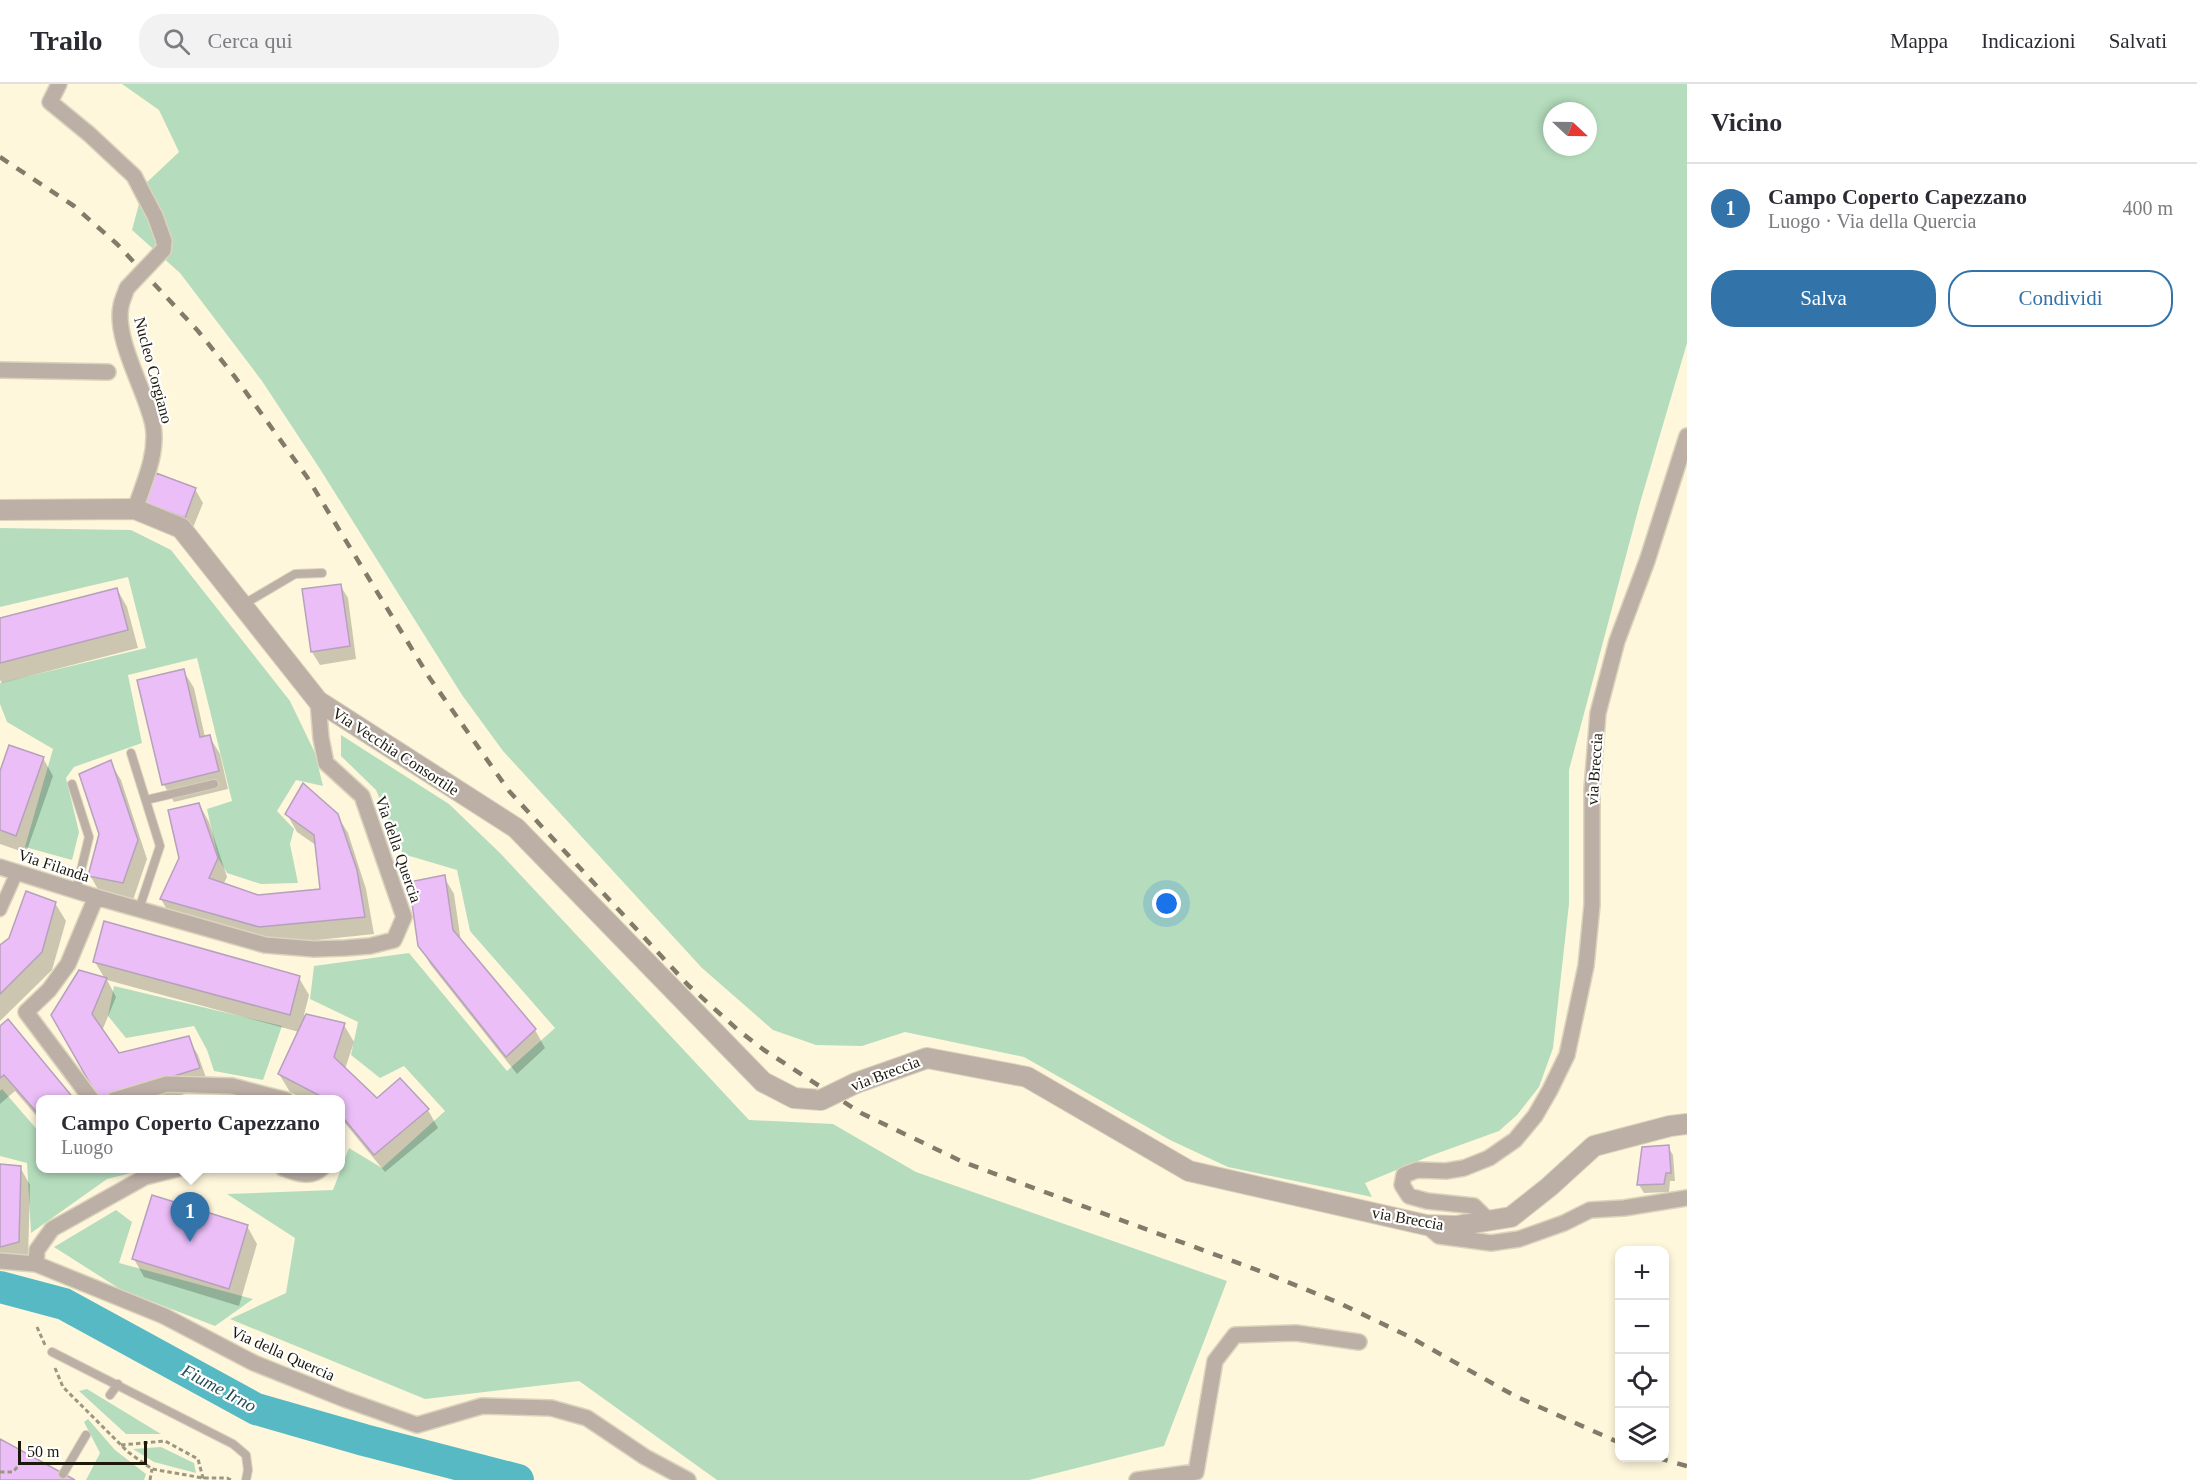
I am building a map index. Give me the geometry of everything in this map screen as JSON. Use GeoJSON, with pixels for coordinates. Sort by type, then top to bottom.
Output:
{"type":"FeatureCollection","features":[{"type":"Feature","properties":{"kind":"street","name":"Nucleo Corgiano"},"geometry":{"type":"LineString","coordinates":[[59,84],[50,102],[134,176],[155,216],[164,241],[163,250],[128,288],[121,304],[120,318],[123,336],[153,426],[152,460],[135,509]]}},
{"type":"Feature","properties":{"kind":"street"},"geometry":{"type":"LineString","coordinates":[[0,370],[108,372]]}},
{"type":"Feature","properties":{"kind":"street","name":"via Breccia"},"geometry":{"type":"LineString","coordinates":[[1490,1222],[1474,1206],[1427,1201],[1409,1196],[1402,1185],[1404,1175],[1417,1170],[1446,1171],[1464,1168],[1489,1158],[1515,1140],[1534,1116],[1550,1090],[1567,1055],[1586,966],[1591,916],[1592,789],[1598,713],[1617,641],[1647,561],[1687,436]]}},
{"type":"Feature","properties":{"kind":"street","name":"Via Vecchia Consortile"},"geometry":{"type":"LineString","coordinates":[[0,510],[135,509],[181,528],[318,701],[516,828],[763,1082]]}},
{"type":"Feature","properties":{"kind":"street","name":"Via della Quercia"},"geometry":{"type":"LineString","coordinates":[[96,897],[265,945],[314,949],[345,948],[370,946],[394,940],[404,917],[362,796],[326,763],[318,701]]}},
{"type":"Feature","properties":{"kind":"street","name":"Via Filanda"},"geometry":{"type":"LineString","coordinates":[[0,867],[96,897]]}},
{"type":"Feature","properties":{"kind":"street"},"geometry":{"type":"LineString","coordinates":[[0,910],[17,872]]}},
{"type":"Feature","properties":{"kind":"street"},"geometry":{"type":"LineString","coordinates":[[88,1095],[26,1012],[49,990],[68,964],[96,897]]}},
{"type":"Feature","properties":{"kind":"street","name":"via Breccia"},"geometry":{"type":"LineString","coordinates":[[763,1082],[794,1098],[821,1100],[856,1083],[927,1058],[1027,1077],[1189,1171],[1425,1224],[1456,1226],[1490,1222]]}},
{"type":"Feature","properties":{"kind":"street"},"geometry":{"type":"LineString","coordinates":[[131,1095],[167,1084],[232,1086],[267,1095]]}},
{"type":"Feature","properties":{"kind":"street"},"geometry":{"type":"LineString","coordinates":[[1490,1222],[1511,1217],[1549,1187],[1594,1146],[1670,1126],[1687,1124]]}},
{"type":"Feature","properties":{"kind":"street"},"geometry":{"type":"LineString","coordinates":[[36,1264],[37,1250],[52,1229],[145,1177],[161,1173]]}},
{"type":"Feature","properties":{"kind":"street"},"geometry":{"type":"LineString","coordinates":[[297,1173],[303,1175],[314,1173]]}},
{"type":"Feature","properties":{"kind":"street"},"geometry":{"type":"LineString","coordinates":[[1425,1224],[1439,1236],[1491,1243],[1519,1239],[1590,1210],[1624,1208],[1687,1198]]}},
{"type":"Feature","properties":{"kind":"street","name":"Via della Quercia"},"geometry":{"type":"LineString","coordinates":[[0,1261],[36,1264],[164,1316],[254,1363],[344,1400],[417,1425],[482,1406],[551,1408],[587,1418],[645,1457],[688,1480]]}},
{"type":"Feature","properties":{"kind":"street"},"geometry":{"type":"LineString","coordinates":[[1137,1480],[1196,1472],[1215,1361],[1235,1335],[1296,1333],[1359,1342]]}},
{"type":"Feature","properties":{"kind":"lane"},"geometry":{"type":"LineString","coordinates":[[243,605],[295,574],[322,573]]}},
{"type":"Feature","properties":{"kind":"lane"},"geometry":{"type":"LineString","coordinates":[[131,753],[160,846],[139,909]]}},
{"type":"Feature","properties":{"kind":"lane"},"geometry":{"type":"LineString","coordinates":[[72,784],[89,837],[76,891]]}},
{"type":"Feature","properties":{"kind":"lane"},"geometry":{"type":"LineString","coordinates":[[146,800],[214,784]]}},
{"type":"Feature","properties":{"kind":"lane"},"geometry":{"type":"LineString","coordinates":[[49,1350],[233,1444],[246,1455],[248,1470],[246,1480]]}},
{"type":"Feature","properties":{"kind":"lane"},"geometry":{"type":"LineString","coordinates":[[110,1395],[118,1384]]}},
{"type":"Feature","properties":{"kind":"lane"},"geometry":{"type":"LineString","coordinates":[[63,1474],[86,1435]]}},
{"type":"Feature","properties":{"kind":"path"},"geometry":{"type":"LineString","coordinates":[[38,1327],[49,1350]]}},
{"type":"Feature","properties":{"kind":"path"},"geometry":{"type":"LineString","coordinates":[[54,1367],[63,1388],[121,1445],[152,1469],[202,1479],[227,1478],[231,1480]]}},
{"type":"Feature","properties":{"kind":"path"},"geometry":{"type":"LineString","coordinates":[[121,1445],[165,1441],[198,1459],[202,1479]]}},
{"type":"Feature","properties":{"kind":"path"},"geometry":{"type":"LineString","coordinates":[[0,1472],[14,1472],[19,1465]]}},
{"type":"Feature","properties":{"kind":"path"},"geometry":{"type":"LineString","coordinates":[[150,1480],[152,1469]]}},
{"type":"Feature","properties":{"kind":"green space"},"geometry":{"type":"Polygon","coordinates":[[[122,84],[1687,84],[1687,343],[1640,503],[1569,770],[1569,904],[1553,1048],[1539,1087],[1517,1115],[1499,1131],[1365,1183],[1372,1197],[1228,1167],[1170,1140],[1024,1057],[905,1032],[862,1046],[816,1045],[773,1030],[702,968],[503,751],[462,695],[262,381],[180,273],[132,230],[144,185],[179,152],[159,110],[122,84]]]}},
{"type":"Feature","properties":{"kind":"green space"},"geometry":{"type":"Polygon","coordinates":[[[0,528],[131,530],[171,550],[290,701],[315,753],[323,786],[296,780],[277,811],[294,829],[290,844],[298,883],[261,884],[227,873],[218,858],[207,809],[232,801],[197,658],[128,675],[142,743],[74,767],[66,778],[79,832],[72,860],[25,847],[53,749],[7,722],[0,704],[0,683],[146,648],[128,577],[0,607],[0,528]]]}},
{"type":"Feature","properties":{"kind":"green space"},"geometry":{"type":"Polygon","coordinates":[[[341,735],[449,804],[501,854],[749,1120],[833,1124],[916,1172],[1227,1281],[1164,1446],[1029,1480],[717,1480],[579,1381],[425,1399],[230,1319],[286,1293],[295,1238],[227,1194],[333,1190],[339,1173],[345,1173],[345,1158],[349,1148],[382,1168],[445,1111],[404,1066],[380,1078],[351,1055],[358,1022],[310,999],[314,966],[409,953],[507,1071],[555,1028],[470,931],[457,870],[403,854],[376,790],[341,756],[341,735]]]}},
{"type":"Feature","properties":{"kind":"green space"},"geometry":{"type":"Polygon","coordinates":[[[114,986],[282,1026],[263,1080],[214,1071],[207,1050],[194,1026],[126,1038],[108,1016],[114,986]]]}},
{"type":"Feature","properties":{"kind":"green space"},"geometry":{"type":"Polygon","coordinates":[[[2,1089],[36,1128],[36,1173],[131,1173],[107,1179],[31,1233],[27,1163],[0,1156],[0,1091],[2,1089]]]}},
{"type":"Feature","properties":{"kind":"green space"},"geometry":{"type":"Polygon","coordinates":[[[116,1210],[132,1222],[119,1263],[253,1299],[215,1326],[120,1289],[54,1247],[116,1210]]]}},
{"type":"Feature","properties":{"kind":"green space"},"geometry":{"type":"Polygon","coordinates":[[[87,1389],[161,1434],[126,1434],[79,1391],[87,1389]]]}},
{"type":"Feature","properties":{"kind":"green space"},"geometry":{"type":"Polygon","coordinates":[[[88,1419],[115,1450],[146,1474],[144,1480],[86,1480],[100,1453],[84,1422],[88,1419]]]}},
{"type":"Feature","properties":{"kind":"green space"},"geometry":{"type":"Polygon","coordinates":[[[161,1447],[194,1463],[196,1473],[154,1462],[133,1449],[161,1447]]]}},
{"type":"Feature","properties":{"kind":"building"},"geometry":{"type":"Polygon","coordinates":[[[156,473],[196,488],[185,518],[145,503],[156,473]]]}},
{"type":"Feature","properties":{"kind":"building"},"geometry":{"type":"Polygon","coordinates":[[[341,584],[350,646],[311,652],[302,589],[341,584]]]}},
{"type":"Feature","properties":{"kind":"building"},"geometry":{"type":"Polygon","coordinates":[[[117,588],[128,630],[0,663],[0,618],[117,588]]]}},
{"type":"Feature","properties":{"kind":"building"},"geometry":{"type":"Polygon","coordinates":[[[184,669],[200,737],[210,735],[219,771],[162,785],[137,680],[184,669]]]}},
{"type":"Feature","properties":{"kind":"building"},"geometry":{"type":"Polygon","coordinates":[[[9,745],[44,757],[16,836],[0,830],[0,771],[9,745]]]}},
{"type":"Feature","properties":{"kind":"building"},"geometry":{"type":"Polygon","coordinates":[[[111,760],[138,840],[123,883],[88,876],[99,834],[79,774],[111,760]]]}},
{"type":"Feature","properties":{"kind":"building"},"geometry":{"type":"Polygon","coordinates":[[[303,783],[338,814],[357,870],[365,917],[259,927],[160,899],[179,858],[168,810],[199,803],[218,858],[209,878],[258,895],[320,889],[314,835],[285,814],[303,783]]]}},
{"type":"Feature","properties":{"kind":"building"},"geometry":{"type":"Polygon","coordinates":[[[445,875],[453,930],[536,1029],[506,1057],[418,946],[409,882],[445,875]]]}},
{"type":"Feature","properties":{"kind":"building"},"geometry":{"type":"Polygon","coordinates":[[[26,891],[56,902],[42,952],[0,994],[0,945],[9,938],[26,891]]]}},
{"type":"Feature","properties":{"kind":"building"},"geometry":{"type":"Polygon","coordinates":[[[104,921],[300,976],[290,1015],[93,962],[104,921]]]}},
{"type":"Feature","properties":{"kind":"building"},"geometry":{"type":"Polygon","coordinates":[[[79,970],[107,978],[92,1014],[119,1053],[189,1036],[200,1068],[112,1095],[97,1095],[51,1015],[79,970]]]}},
{"type":"Feature","properties":{"kind":"building"},"geometry":{"type":"Polygon","coordinates":[[[306,1014],[345,1023],[334,1057],[377,1098],[400,1078],[429,1109],[374,1155],[345,1120],[345,1095],[318,1095],[278,1074],[306,1014]]]}},
{"type":"Feature","properties":{"kind":"building"},"geometry":{"type":"Polygon","coordinates":[[[8,1019],[71,1095],[36,1095],[36,1111],[4,1075],[0,1078],[0,1026],[8,1019]]]}},
{"type":"Feature","properties":{"kind":"building"},"geometry":{"type":"Polygon","coordinates":[[[1669,1145],[1671,1173],[1666,1173],[1664,1184],[1637,1185],[1642,1147],[1669,1145]]]}},
{"type":"Feature","properties":{"kind":"building"},"geometry":{"type":"Polygon","coordinates":[[[0,1164],[21,1166],[19,1242],[0,1247],[0,1164]]]}},
{"type":"Feature","properties":{"kind":"building"},"geometry":{"type":"Polygon","coordinates":[[[152,1195],[248,1225],[229,1289],[132,1259],[152,1195]]]}},
{"type":"Feature","properties":{"kind":"building"},"geometry":{"type":"Polygon","coordinates":[[[0,1439],[75,1480],[0,1480],[0,1439]]]}},
{"type":"Feature","properties":{"kind":"waterway","name":"Fiume Irno"},"geometry":{"type":"LineString","coordinates":[[0,1287],[64,1304],[256,1409],[518,1480]]}},
{"type":"Feature","properties":{"kind":"railway"},"geometry":{"type":"LineString","coordinates":[[0,157],[74,206],[117,244],[198,331],[235,377],[307,477],[429,677],[509,791],[688,985],[738,1030],[764,1050],[861,1113],[963,1162],[1268,1274],[1337,1302],[1408,1336],[1515,1396],[1615,1441]]}},
{"type":"Feature","properties":{"kind":"railway"},"geometry":{"type":"LineString","coordinates":[[1669,1461],[1687,1466]]}},
{"type":"Feature","properties":{"kind":"place","name":"Campo Coperto Capezzano"},"geometry":{"type":"Point","coordinates":[190,1242]}}]}
